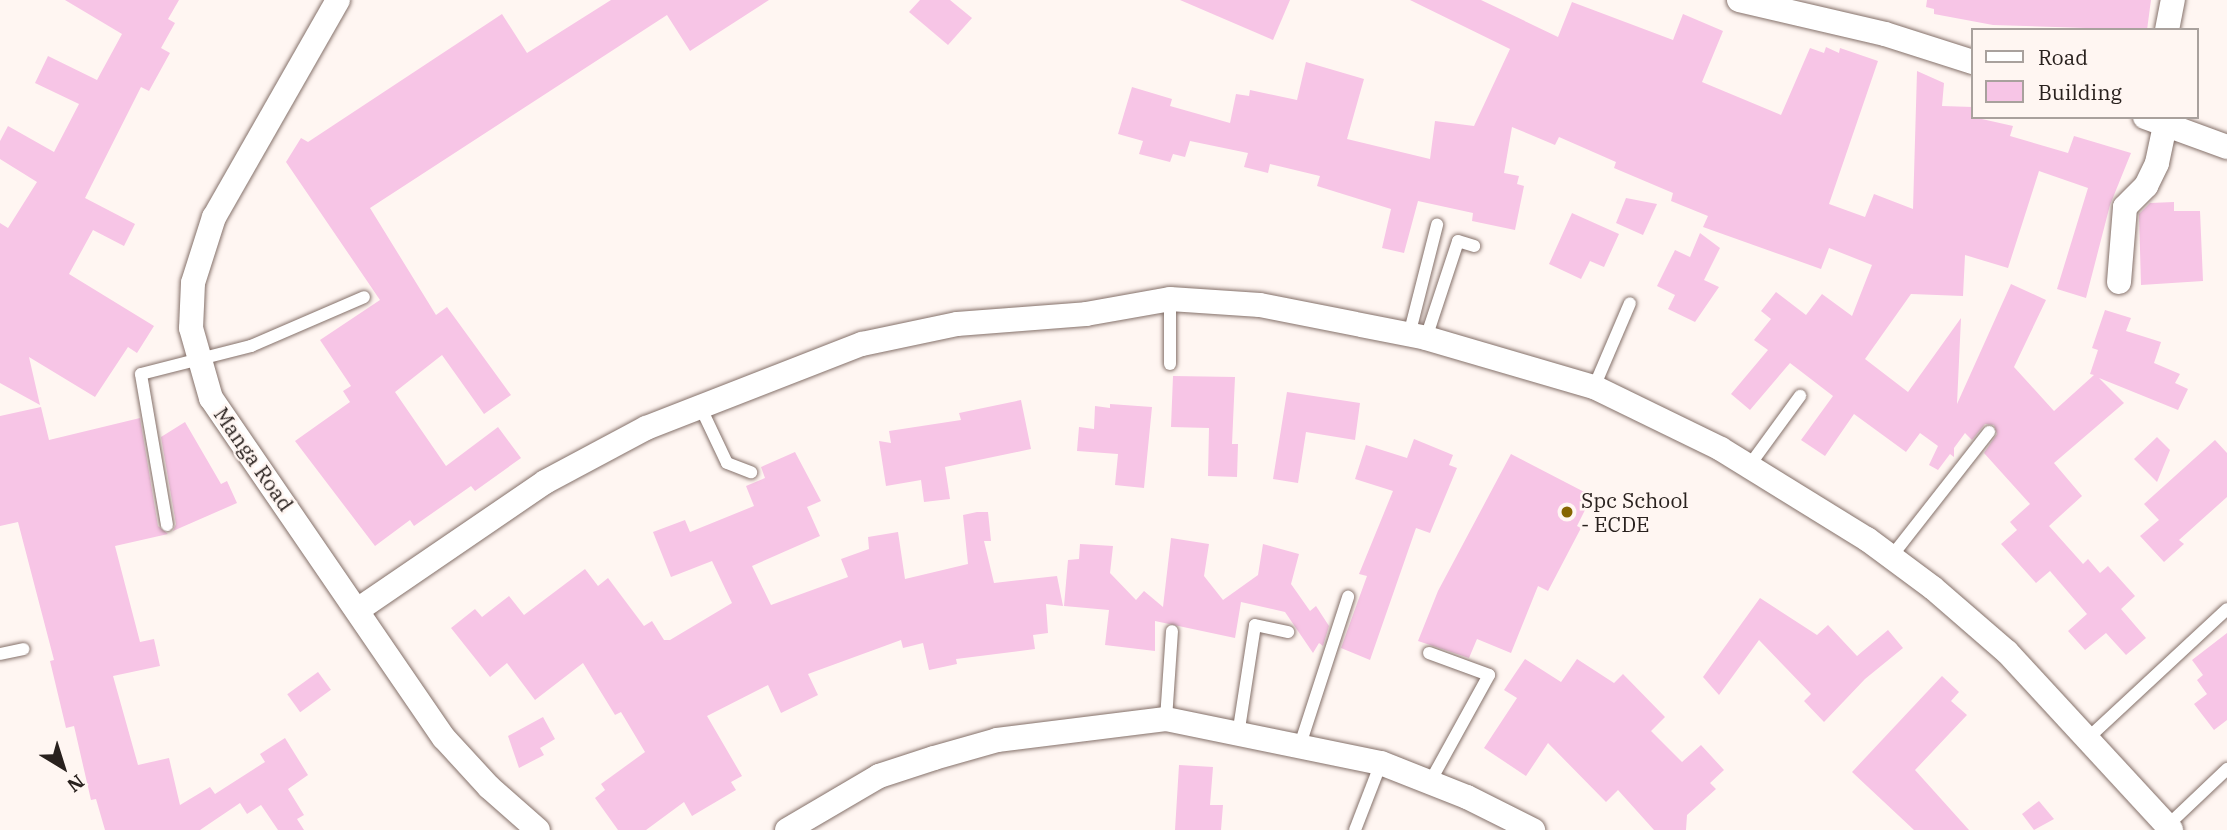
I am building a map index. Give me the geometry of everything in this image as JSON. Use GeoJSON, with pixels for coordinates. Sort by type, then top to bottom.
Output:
{"type":"FeatureCollection","features":[{"type":"Feature","properties":{"kind":"street","name":"Manga Road"},"geometry":{"type":"LineString","coordinates":[[338,0],[214,217],[193,283],[191,328],[211,398],[359,609],[444,738],[489,787],[538,830]]}},
{"type":"Feature","properties":{"kind":"street"},"geometry":{"type":"LineString","coordinates":[[1739,0],[1768,3],[1885,34],[1972,62]]}},
{"type":"Feature","properties":{"kind":"street"},"geometry":{"type":"LineString","coordinates":[[2167,28],[2173,0]]}},
{"type":"Feature","properties":{"kind":"street"},"geometry":{"type":"LineString","coordinates":[[2119,282],[2125,207],[2146,186],[2157,163],[2152,119],[2227,147]]}},
{"type":"Feature","properties":{"kind":"street"},"geometry":{"type":"LineString","coordinates":[[359,609],[545,482],[699,404],[862,344],[957,324],[1086,314],[1170,299],[1260,305],[1418,337],[1594,387],[1749,466],[1891,557],[2007,652],[2169,828]]}},
{"type":"Feature","properties":{"kind":"street"},"geometry":{"type":"LineString","coordinates":[[787,830],[879,776],[997,740],[1166,719],[1381,763],[1430,782],[1502,822],[1533,830]]}},
{"type":"Feature","properties":{"kind":"lane"},"geometry":{"type":"LineString","coordinates":[[1418,337],[1437,225]]}},
{"type":"Feature","properties":{"kind":"lane"},"geometry":{"type":"LineString","coordinates":[[1418,337],[1458,241],[1474,246]]}},
{"type":"Feature","properties":{"kind":"lane"},"geometry":{"type":"LineString","coordinates":[[167,525],[141,374],[200,362],[251,346],[363,297]]}},
{"type":"Feature","properties":{"kind":"lane"},"geometry":{"type":"LineString","coordinates":[[1170,299],[1170,365]]}},
{"type":"Feature","properties":{"kind":"lane"},"geometry":{"type":"LineString","coordinates":[[1594,387],[1630,303]]}},
{"type":"Feature","properties":{"kind":"lane"},"geometry":{"type":"LineString","coordinates":[[1749,466],[1800,396]]}},
{"type":"Feature","properties":{"kind":"lane"},"geometry":{"type":"LineString","coordinates":[[699,404],[727,463],[751,471]]}},
{"type":"Feature","properties":{"kind":"lane"},"geometry":{"type":"LineString","coordinates":[[1891,557],[1989,432]]}},
{"type":"Feature","properties":{"kind":"lane"},"geometry":{"type":"LineString","coordinates":[[1300,745],[1348,597]]}},
{"type":"Feature","properties":{"kind":"lane"},"geometry":{"type":"LineString","coordinates":[[2086,740],[2227,609]]}},
{"type":"Feature","properties":{"kind":"lane"},"geometry":{"type":"LineString","coordinates":[[1238,735],[1255,625],[1288,632]]}},
{"type":"Feature","properties":{"kind":"lane"},"geometry":{"type":"LineString","coordinates":[[1166,719],[1172,631]]}},
{"type":"Feature","properties":{"kind":"lane"},"geometry":{"type":"LineString","coordinates":[[0,654],[23,649]]}},
{"type":"Feature","properties":{"kind":"lane"},"geometry":{"type":"LineString","coordinates":[[1429,653],[1489,675],[1430,782]]}},
{"type":"Feature","properties":{"kind":"lane"},"geometry":{"type":"LineString","coordinates":[[1355,830],[1381,763]]}},
{"type":"Feature","properties":{"kind":"lane"},"geometry":{"type":"LineString","coordinates":[[2169,828],[2227,769]]}},
{"type":"Feature","properties":{"kind":"building"},"geometry":{"type":"Polygon","coordinates":[[[65,0],[179,0],[168,19],[175,23],[161,48],[170,53],[149,91],[141,87],[85,198],[135,224],[124,246],[93,230],[69,274],[154,326],[137,353],[128,347],[95,397],[29,357],[40,405],[0,383],[0,223],[8,228],[37,182],[0,159],[0,141],[8,126],[54,152],[79,104],[35,83],[48,56],[97,80],[122,34],[65,0]]]}},
{"type":"Feature","properties":{"kind":"building"},"geometry":{"type":"Polygon","coordinates":[[[611,0],[769,0],[690,51],[667,15],[370,208],[436,315],[447,307],[511,395],[484,414],[442,355],[395,392],[446,466],[498,427],[521,458],[475,491],[471,486],[414,526],[410,520],[375,546],[295,441],[350,402],[343,391],[351,386],[320,340],[380,300],[286,162],[301,138],[308,142],[502,14],[527,53],[611,0]]]}},
{"type":"Feature","properties":{"kind":"building"},"geometry":{"type":"Polygon","coordinates":[[[920,0],[950,0],[972,18],[948,45],[909,12],[920,0]]]}},
{"type":"Feature","properties":{"kind":"building"},"geometry":{"type":"Polygon","coordinates":[[[1180,0],[1290,0],[1273,40],[1180,0]]]}},
{"type":"Feature","properties":{"kind":"building"},"geometry":{"type":"Polygon","coordinates":[[[1410,0],[1481,0],[1558,37],[1572,2],[1673,40],[1683,14],[1723,31],[1702,82],[1781,115],[1810,48],[1824,53],[1826,47],[1839,53],[1840,48],[1878,61],[1829,204],[1865,217],[1874,194],[1913,209],[1917,71],[1944,83],[1942,106],[1972,107],[1972,119],[2013,126],[2010,136],[2068,153],[2074,136],[2131,153],[2110,205],[2086,298],[2057,289],[2088,188],[2039,171],[2008,268],[1965,255],[1963,296],[1911,294],[1865,359],[1908,392],[1961,318],[1957,404],[2011,284],[2046,300],[2014,367],[2054,411],[2094,375],[2090,374],[2098,350],[2092,348],[2105,310],[2131,318],[2126,331],[2161,342],[2154,363],[2180,374],[2175,383],[2188,389],[2178,410],[2099,378],[2124,403],[2054,463],[2082,496],[2049,526],[2083,564],[2088,559],[2100,573],[2108,566],[2135,596],[2121,609],[2146,638],[2126,655],[2106,633],[2085,650],[2068,631],[2087,614],[2050,571],[2036,583],[2001,544],[2017,530],[2010,522],[2030,504],[1984,453],[1997,434],[1994,425],[1985,424],[1972,440],[1965,433],[1954,448],[1954,457],[1950,454],[1938,470],[1929,465],[1938,446],[1920,433],[1906,452],[1854,414],[1825,456],[1801,440],[1833,396],[1790,363],[1750,410],[1731,394],[1768,350],[1754,340],[1771,319],[1761,311],[1776,292],[1806,315],[1822,294],[1852,316],[1872,265],[1829,248],[1821,269],[1703,227],[1708,216],[1671,201],[1673,193],[1614,168],[1616,162],[1559,137],[1555,145],[1512,127],[1504,173],[1519,176],[1517,184],[1524,186],[1515,230],[1472,221],[1473,213],[1418,201],[1404,253],[1382,248],[1391,209],[1317,186],[1320,176],[1270,164],[1268,173],[1244,167],[1248,153],[1190,141],[1185,157],[1173,154],[1170,162],[1139,154],[1143,141],[1118,134],[1132,87],[1172,99],[1170,106],[1230,123],[1236,94],[1249,96],[1250,90],[1297,100],[1306,62],[1364,79],[1347,139],[1430,159],[1435,121],[1474,126],[1510,49],[1410,0]]]}},
{"type":"Feature","properties":{"kind":"building"},"geometry":{"type":"Polygon","coordinates":[[[1927,0],[2151,0],[2147,28],[1993,25],[1934,14],[1934,9],[1926,7],[1927,0]]]}},
{"type":"Feature","properties":{"kind":"building"},"geometry":{"type":"Polygon","coordinates":[[[1626,198],[1657,204],[1643,235],[1616,223],[1626,198]]]}},
{"type":"Feature","properties":{"kind":"building"},"geometry":{"type":"Polygon","coordinates":[[[2174,202],[2174,211],[2200,211],[2203,281],[2141,285],[2139,214],[2150,203],[2174,202]]]}},
{"type":"Feature","properties":{"kind":"building"},"geometry":{"type":"Polygon","coordinates":[[[1572,213],[1619,234],[1604,267],[1590,261],[1581,279],[1549,264],[1572,213]]]}},
{"type":"Feature","properties":{"kind":"building"},"geometry":{"type":"Polygon","coordinates":[[[1700,233],[1720,248],[1704,280],[1719,287],[1695,322],[1668,309],[1675,295],[1657,286],[1675,250],[1690,257],[1700,233]]]}},
{"type":"Feature","properties":{"kind":"building"},"geometry":{"type":"Polygon","coordinates":[[[1173,376],[1235,377],[1232,444],[1238,444],[1237,477],[1208,476],[1209,428],[1171,427],[1173,376]]]}},
{"type":"Feature","properties":{"kind":"building"},"geometry":{"type":"Polygon","coordinates":[[[1287,392],[1360,403],[1355,440],[1306,432],[1298,483],[1273,479],[1287,392]]]}},
{"type":"Feature","properties":{"kind":"building"},"geometry":{"type":"Polygon","coordinates":[[[1021,400],[1031,449],[945,467],[950,499],[924,502],[921,480],[886,486],[879,441],[891,443],[889,431],[961,420],[959,413],[1021,400]]]}},
{"type":"Feature","properties":{"kind":"building"},"geometry":{"type":"Polygon","coordinates":[[[1110,404],[1152,407],[1144,488],[1115,485],[1118,454],[1077,451],[1079,427],[1094,429],[1095,406],[1110,408],[1110,404]]]}},
{"type":"Feature","properties":{"kind":"building"},"geometry":{"type":"Polygon","coordinates":[[[41,407],[49,440],[140,418],[158,526],[168,534],[115,546],[140,642],[154,639],[160,666],[113,676],[138,765],[169,758],[180,805],[210,787],[215,794],[265,762],[260,754],[285,738],[308,775],[288,789],[304,815],[297,819],[304,830],[278,830],[261,805],[247,814],[240,803],[200,830],[105,830],[96,799],[91,800],[74,726],[66,728],[50,661],[54,660],[18,522],[0,526],[0,416],[41,407]]]}},
{"type":"Feature","properties":{"kind":"building"},"geometry":{"type":"Polygon","coordinates":[[[185,422],[221,484],[227,481],[237,503],[173,531],[176,524],[161,437],[185,422]]]}},
{"type":"Feature","properties":{"kind":"building"},"geometry":{"type":"Polygon","coordinates":[[[2157,437],[2170,450],[2157,482],[2134,459],[2157,437]]]}},
{"type":"Feature","properties":{"kind":"building"},"geometry":{"type":"Polygon","coordinates":[[[1414,439],[1453,455],[1449,465],[1457,468],[1430,533],[1416,528],[1370,660],[1341,648],[1367,576],[1359,574],[1393,491],[1355,479],[1366,445],[1407,458],[1414,439]]]}},
{"type":"Feature","properties":{"kind":"building"},"geometry":{"type":"Polygon","coordinates":[[[2215,440],[2227,453],[2227,497],[2179,540],[2184,544],[2164,562],[2140,536],[2159,520],[2144,504],[2215,440]]]}},
{"type":"Feature","properties":{"kind":"building"},"geometry":{"type":"Polygon","coordinates":[[[795,452],[821,501],[807,507],[820,536],[752,566],[771,605],[848,577],[841,559],[869,549],[868,537],[898,532],[905,579],[968,564],[963,515],[988,512],[991,541],[984,541],[994,583],[1057,576],[1063,606],[1046,604],[1048,633],[1033,635],[1035,649],[956,659],[957,664],[929,670],[923,643],[903,648],[901,640],[808,674],[818,695],[781,713],[768,685],[707,716],[742,776],[731,782],[736,790],[692,816],[684,802],[646,830],[618,830],[595,798],[605,790],[601,784],[645,752],[621,712],[615,715],[583,663],[535,700],[507,663],[490,677],[451,628],[475,609],[482,617],[509,596],[524,615],[585,569],[598,586],[608,578],[644,626],[652,621],[664,640],[670,640],[732,603],[712,561],[671,577],[653,532],[685,520],[690,532],[754,506],[746,486],[765,478],[761,467],[795,452]]]}},
{"type":"Feature","properties":{"kind":"building"},"geometry":{"type":"Polygon","coordinates":[[[1511,454],[1592,496],[1577,526],[1581,528],[1548,591],[1538,586],[1511,653],[1477,639],[1469,658],[1418,641],[1438,591],[1511,454]]]}},
{"type":"Feature","properties":{"kind":"building"},"geometry":{"type":"Polygon","coordinates":[[[1171,538],[1209,544],[1204,576],[1223,600],[1258,575],[1263,544],[1299,554],[1291,584],[1310,611],[1316,606],[1329,626],[1323,646],[1319,643],[1313,653],[1285,612],[1241,602],[1235,638],[1155,621],[1155,651],[1105,645],[1109,610],[1064,606],[1068,560],[1079,559],[1080,544],[1113,546],[1110,573],[1136,600],[1144,591],[1163,607],[1171,538]]]}},
{"type":"Feature","properties":{"kind":"building"},"geometry":{"type":"Polygon","coordinates":[[[1760,598],[1817,635],[1828,625],[1857,656],[1888,630],[1903,648],[1865,679],[1824,722],[1804,701],[1811,694],[1759,640],[1719,695],[1703,677],[1760,598]]]}},
{"type":"Feature","properties":{"kind":"building"},"geometry":{"type":"Polygon","coordinates":[[[2227,633],[2227,720],[2214,730],[2194,704],[2207,694],[2197,680],[2203,675],[2192,660],[2227,633]]]}},
{"type":"Feature","properties":{"kind":"building"},"geometry":{"type":"Polygon","coordinates":[[[1525,659],[1561,682],[1577,659],[1614,683],[1623,674],[1665,717],[1651,731],[1682,762],[1701,745],[1724,770],[1710,783],[1716,789],[1687,815],[1686,830],[1654,830],[1618,790],[1606,802],[1548,743],[1526,776],[1484,748],[1517,698],[1504,690],[1525,659]]]}},
{"type":"Feature","properties":{"kind":"building"},"geometry":{"type":"Polygon","coordinates":[[[318,672],[331,690],[300,712],[287,694],[318,672]]]}},
{"type":"Feature","properties":{"kind":"building"},"geometry":{"type":"Polygon","coordinates":[[[1942,676],[1959,692],[1951,701],[1967,715],[1915,770],[1969,830],[1914,830],[1852,772],[1942,676]]]}},
{"type":"Feature","properties":{"kind":"building"},"geometry":{"type":"Polygon","coordinates":[[[543,717],[555,739],[540,748],[544,755],[519,768],[508,736],[543,717]]]}},
{"type":"Feature","properties":{"kind":"building"},"geometry":{"type":"Polygon","coordinates":[[[1179,765],[1213,767],[1210,805],[1223,805],[1221,830],[1175,830],[1179,765]]]}},
{"type":"Feature","properties":{"kind":"building"},"geometry":{"type":"Polygon","coordinates":[[[2039,801],[2054,819],[2034,830],[2022,814],[2039,801]]]}},
{"type":"Feature","properties":{"kind":"place","name":"Spc School - ECDE"},"geometry":{"type":"Point","coordinates":[1567,512]}}]}
